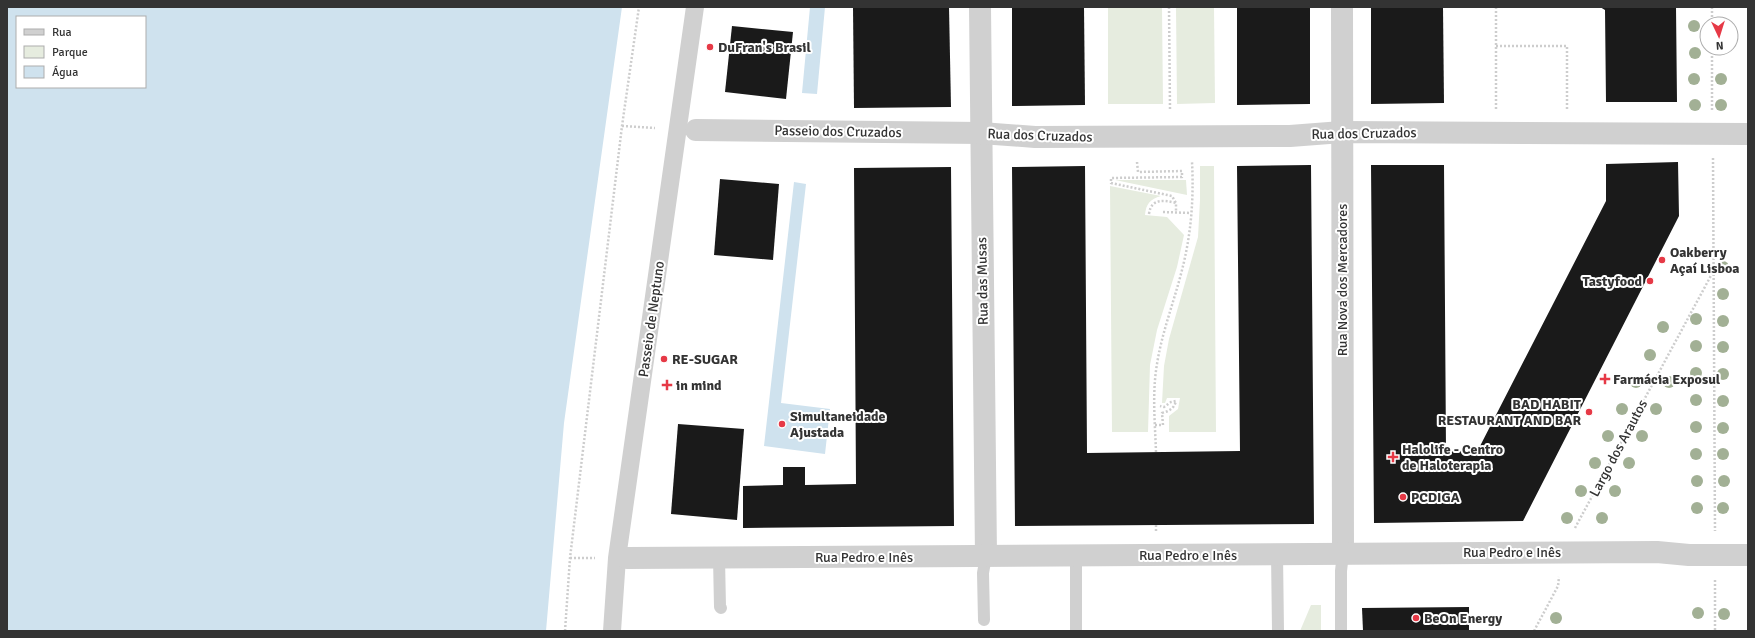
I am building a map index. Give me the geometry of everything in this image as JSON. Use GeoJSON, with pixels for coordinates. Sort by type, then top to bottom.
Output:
{"type":"FeatureCollection","features":[{"type":"Feature","properties":{"kind":"street","name":"Passeio de Neptuno"},"geometry":{"type":"LineString","coordinates":[[612,631],[617,558],[695,7]]}},
{"type":"Feature","properties":{"kind":"street","name":"Rua das Musas"},"geometry":{"type":"LineString","coordinates":[[980,7],[986,556]]}},
{"type":"Feature","properties":{"kind":"street","name":"Rua Nova dos Mercadores"},"geometry":{"type":"LineString","coordinates":[[1342,7],[1342,562]]}},
{"type":"Feature","properties":{"kind":"street","name":"Passeio dos Cruzados"},"geometry":{"type":"LineString","coordinates":[[696,130],[981,133]]}},
{"type":"Feature","properties":{"kind":"street","name":"Rua dos Cruzados"},"geometry":{"type":"LineString","coordinates":[[981,133],[1035,137],[1290,136],[1342,132],[1748,134]]}},
{"type":"Feature","properties":{"kind":"street","name":"Rua Pedro e Inês"},"geometry":{"type":"LineString","coordinates":[[627,558],[1277,554],[1342,562],[1562,552],[1657,552],[1689,555],[1748,555]]}},
{"type":"Feature","properties":{"kind":"lane"},"geometry":{"type":"LineString","coordinates":[[1277,554],[1278,631]]}},
{"type":"Feature","properties":{"kind":"lane"},"geometry":{"type":"LineString","coordinates":[[1076,555],[1076,631]]}},
{"type":"Feature","properties":{"kind":"lane"},"geometry":{"type":"LineString","coordinates":[[984,620],[984,573],[986,556]]}},
{"type":"Feature","properties":{"kind":"lane"},"geometry":{"type":"LineString","coordinates":[[719,558],[721,608]]}},
{"type":"Feature","properties":{"kind":"lane"},"geometry":{"type":"LineString","coordinates":[[1341,631],[1342,562]]}},
{"type":"Feature","properties":{"kind":"path"},"geometry":{"type":"LineString","coordinates":[[565,631],[570,558],[622,126],[639,7]]}},
{"type":"Feature","properties":{"kind":"path"},"geometry":{"type":"LineString","coordinates":[[1169,7],[1170,109]]}},
{"type":"Feature","properties":{"kind":"path"},"geometry":{"type":"LineString","coordinates":[[1496,7],[1497,133]]}},
{"type":"Feature","properties":{"kind":"path"},"geometry":{"type":"LineString","coordinates":[[1496,46],[1567,46],[1567,133]]}},
{"type":"Feature","properties":{"kind":"path"},"geometry":{"type":"LineString","coordinates":[[1712,56],[1715,631]]}},
{"type":"Feature","properties":{"kind":"path"},"geometry":{"type":"LineString","coordinates":[[1137,162],[1138,172],[1182,171],[1182,177],[1111,178],[1111,183],[1172,196],[1176,203],[1176,212]]}},
{"type":"Feature","properties":{"kind":"path"},"geometry":{"type":"LineString","coordinates":[[1156,452],[1157,366],[1163,334],[1182,271],[1190,236],[1193,191],[1192,162]]}},
{"type":"Feature","properties":{"kind":"path"},"geometry":{"type":"LineString","coordinates":[[1149,214],[1150,208],[1154,203],[1161,200],[1176,203]]}},
{"type":"Feature","properties":{"kind":"path"},"geometry":{"type":"LineString","coordinates":[[1164,212],[1191,213]]}},
{"type":"Feature","properties":{"kind":"path","name":"Largo dos Arautos"},"geometry":{"type":"LineString","coordinates":[[1534,631],[1558,586],[1562,552],[1714,269]]}},
{"type":"Feature","properties":{"kind":"path"},"geometry":{"type":"LineString","coordinates":[[1156,425],[1163,425],[1162,413],[1171,410],[1175,406],[1176,401],[1171,402],[1164,407],[1160,406]]}},
{"type":"Feature","properties":{"kind":"green space"},"geometry":{"type":"Polygon","coordinates":[[[1108,7],[1162,7],[1163,104],[1108,104],[1108,7]]]}},
{"type":"Feature","properties":{"kind":"green space"},"geometry":{"type":"Polygon","coordinates":[[[1176,7],[1214,7],[1215,103],[1177,104],[1176,7]]]}},
{"type":"Feature","properties":{"kind":"green space"},"geometry":{"type":"Polygon","coordinates":[[[1200,166],[1214,166],[1216,432],[1169,432],[1169,416],[1178,409],[1180,398],[1167,398],[1165,403],[1162,403],[1164,366],[1169,339],[1198,237],[1200,166]]]}},
{"type":"Feature","properties":{"kind":"green space"},"geometry":{"type":"Polygon","coordinates":[[[1115,180],[1186,180],[1187,195],[1115,180]]]}},
{"type":"Feature","properties":{"kind":"green space"},"geometry":{"type":"Polygon","coordinates":[[[1110,186],[1161,196],[1149,202],[1145,215],[1167,217],[1184,235],[1177,267],[1157,330],[1150,365],[1148,432],[1112,432],[1110,186]]]}},
{"type":"Feature","properties":{"kind":"green space"},"geometry":{"type":"Polygon","coordinates":[[[1311,605],[1321,605],[1321,631],[1300,631],[1311,605]]]}},
{"type":"Feature","properties":{"kind":"water"},"geometry":{"type":"Polygon","coordinates":[[[7,7],[622,7],[564,423],[546,631],[7,631],[7,7]]]}},
{"type":"Feature","properties":{"kind":"water"},"geometry":{"type":"Polygon","coordinates":[[[810,7],[825,7],[817,94],[802,93],[810,7]]]}},
{"type":"Feature","properties":{"kind":"water"},"geometry":{"type":"Polygon","coordinates":[[[794,182],[806,184],[781,403],[830,409],[825,454],[764,446],[794,182]]]}},
{"type":"Feature","properties":{"kind":"building"},"geometry":{"type":"Polygon","coordinates":[[[853,7],[949,7],[951,107],[854,108],[853,7]]]}},
{"type":"Feature","properties":{"kind":"building"},"geometry":{"type":"Polygon","coordinates":[[[1012,7],[1084,7],[1085,105],[1012,106],[1012,7]]]}},
{"type":"Feature","properties":{"kind":"building"},"geometry":{"type":"Polygon","coordinates":[[[1237,7],[1310,7],[1310,104],[1237,105],[1237,7]]]}},
{"type":"Feature","properties":{"kind":"building"},"geometry":{"type":"Polygon","coordinates":[[[1371,7],[1443,7],[1444,103],[1371,104],[1371,7]]]}},
{"type":"Feature","properties":{"kind":"building"},"geometry":{"type":"Polygon","coordinates":[[[1600,7],[1676,7],[1677,102],[1606,102],[1605,10],[1600,7]]]}},
{"type":"Feature","properties":{"kind":"building"},"geometry":{"type":"Polygon","coordinates":[[[732,26],[793,32],[786,99],[725,92],[732,26]]]}},
{"type":"Feature","properties":{"kind":"building"},"geometry":{"type":"Polygon","coordinates":[[[1678,162],[1679,216],[1523,521],[1374,523],[1371,165],[1444,165],[1446,451],[1458,451],[1478,450],[1606,201],[1606,164],[1678,162]]]}},
{"type":"Feature","properties":{"kind":"building"},"geometry":{"type":"Polygon","coordinates":[[[1311,165],[1314,524],[1015,526],[1012,167],[1085,166],[1087,453],[1240,451],[1237,166],[1311,165]]]}},
{"type":"Feature","properties":{"kind":"building"},"geometry":{"type":"Polygon","coordinates":[[[951,167],[954,526],[743,528],[743,486],[783,485],[783,467],[805,467],[805,485],[856,484],[854,168],[951,167]]]}},
{"type":"Feature","properties":{"kind":"building"},"geometry":{"type":"Polygon","coordinates":[[[720,179],[779,184],[773,260],[714,255],[720,179]]]}},
{"type":"Feature","properties":{"kind":"building"},"geometry":{"type":"Polygon","coordinates":[[[678,424],[744,429],[737,520],[671,514],[678,424]]]}},
{"type":"Feature","properties":{"kind":"building","name":"BeOn Energy"},"geometry":{"type":"Polygon","coordinates":[[[1469,607],[1469,631],[1363,631],[1362,608],[1469,607]]]}},
{"type":"Feature","properties":{"kind":"place","name":"DuFran's Brasil"},"geometry":{"type":"Point","coordinates":[710,47]}},
{"type":"Feature","properties":{"kind":"place","name":"Oakberry Açaí Lisboa"},"geometry":{"type":"Point","coordinates":[1662,260]}},
{"type":"Feature","properties":{"kind":"place","name":"Tastyfood"},"geometry":{"type":"Point","coordinates":[1650,281]}},
{"type":"Feature","properties":{"kind":"place","name":"RE-SUGAR"},"geometry":{"type":"Point","coordinates":[664,359]}},
{"type":"Feature","properties":{"kind":"place","name":"Farmácia Exposul"},"geometry":{"type":"Point","coordinates":[1605,379]}},
{"type":"Feature","properties":{"kind":"place","name":"in mind"},"geometry":{"type":"Point","coordinates":[667,385]}},
{"type":"Feature","properties":{"kind":"place","name":"BAD HABIT RESTAURANT AND BAR"},"geometry":{"type":"Point","coordinates":[1589,412]}},
{"type":"Feature","properties":{"kind":"place","name":"Simultaneidade Ajustada"},"geometry":{"type":"Point","coordinates":[782,424]}},
{"type":"Feature","properties":{"kind":"place","name":"Halolife - Centro de Haloterapia"},"geometry":{"type":"Point","coordinates":[1393,457]}},
{"type":"Feature","properties":{"kind":"place","name":"PCDIGA"},"geometry":{"type":"Point","coordinates":[1403,497]}},
{"type":"Feature","properties":{"kind":"place","name":"BeOn Energy"},"geometry":{"type":"Point","coordinates":[1416,618]}}]}
